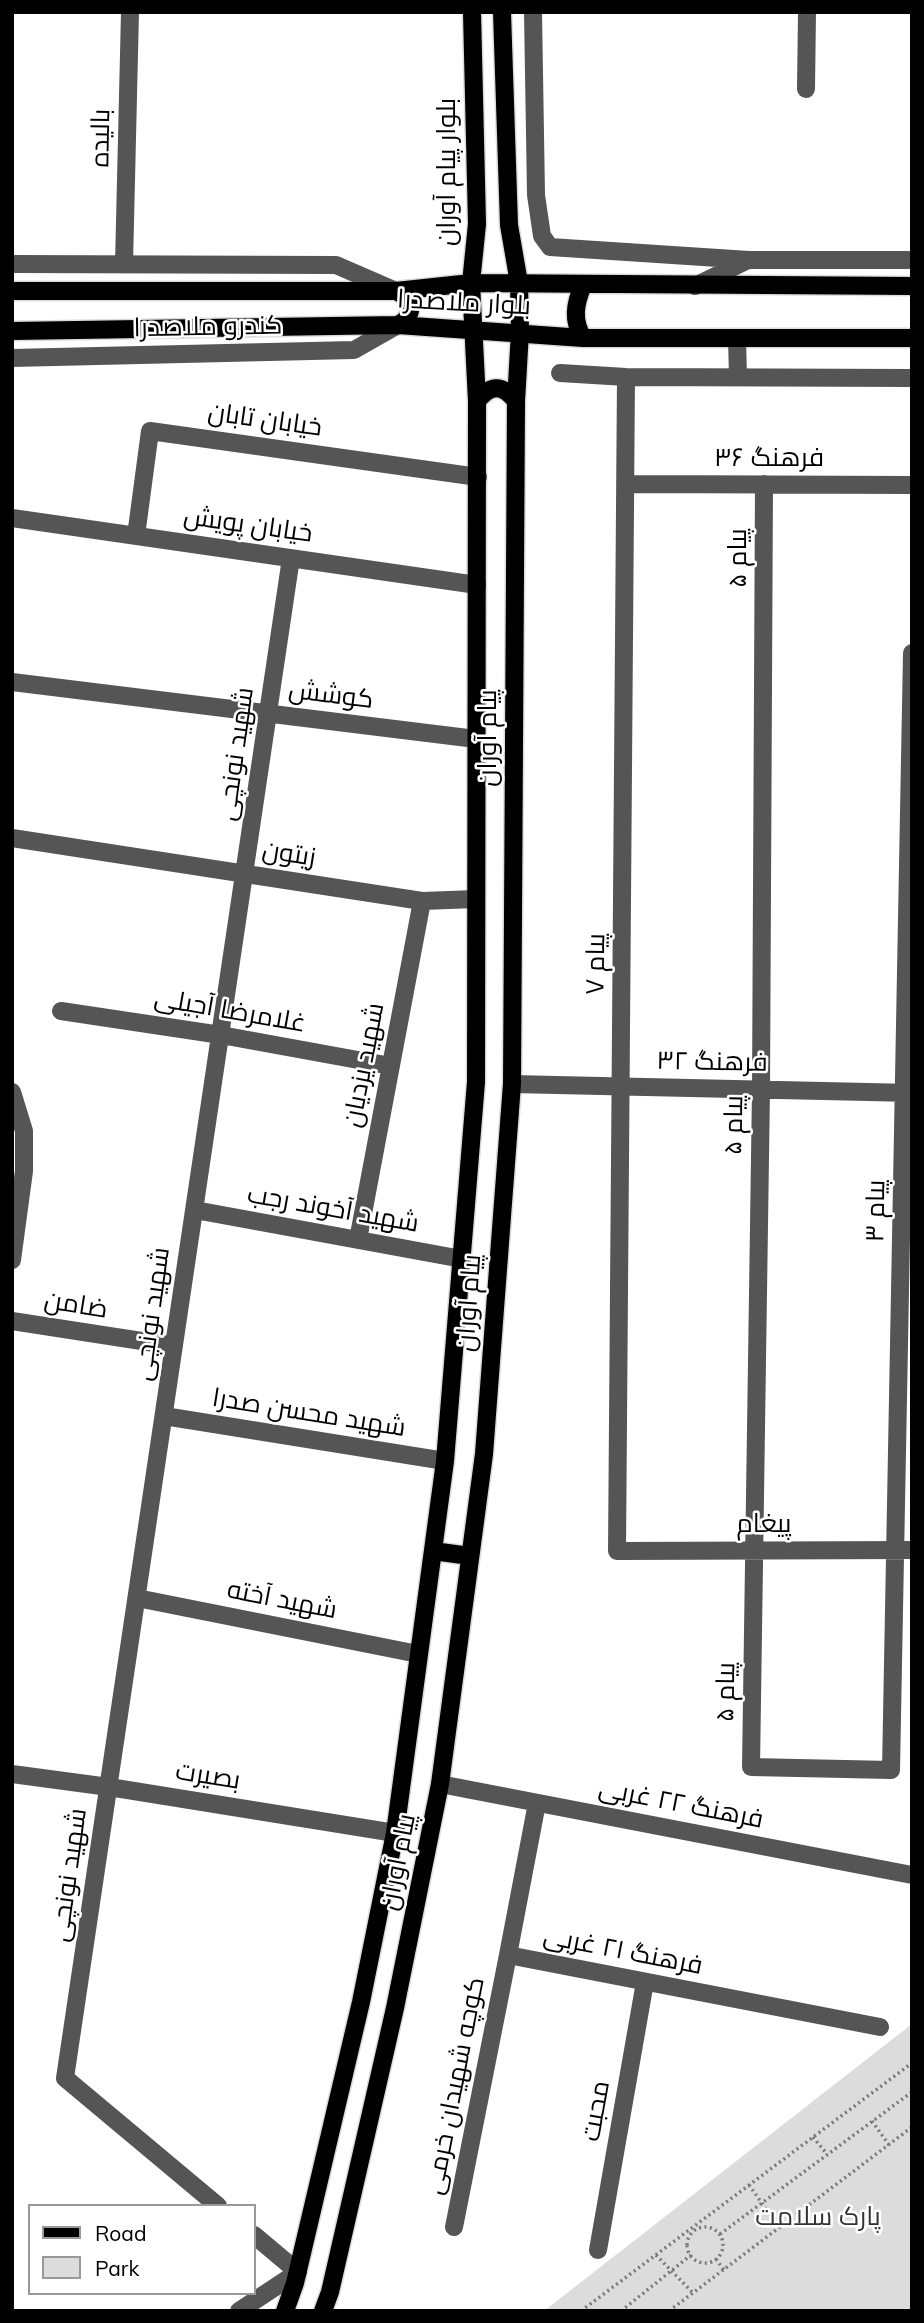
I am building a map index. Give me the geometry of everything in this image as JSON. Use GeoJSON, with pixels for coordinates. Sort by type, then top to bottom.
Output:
{"type":"FeatureCollection","features":[{"type":"Feature","properties":{"kind":"main road","name":"بلوار پیام آوران"},"geometry":{"type":"LineString","coordinates":[[472,12],[477,223],[471,283],[472,331]]}},
{"type":"Feature","properties":{"kind":"main road"},"geometry":{"type":"LineString","coordinates":[[502,12],[509,225],[519,283]]}},
{"type":"Feature","properties":{"kind":"main road"},"geometry":{"type":"LineString","coordinates":[[477,223],[488,232],[497,234],[509,225]]}},
{"type":"Feature","properties":{"kind":"main road","name":"بلوار ملاصدرا"},"geometry":{"type":"LineString","coordinates":[[12,290],[396,291],[471,283],[912,286]]}},
{"type":"Feature","properties":{"kind":"main road","name":"پیام آوران"},"geometry":{"type":"LineString","coordinates":[[323,2311],[330,2292],[395,2008],[440,1784],[484,1454],[512,1084],[519,283]]}},
{"type":"Feature","properties":{"kind":"main road"},"geometry":{"type":"LineString","coordinates":[[583,285],[576,310],[578,330],[583,338]]}},
{"type":"Feature","properties":{"kind":"main road"},"geometry":{"type":"LineString","coordinates":[[396,291],[405,295],[411,303],[411,312],[406,320],[398,325]]}},
{"type":"Feature","properties":{"kind":"main road","name":"بلوار ملاصدرا"},"geometry":{"type":"LineString","coordinates":[[12,331],[398,325],[583,338],[912,338]]}},
{"type":"Feature","properties":{"kind":"main road","name":"پیام آوران"},"geometry":{"type":"LineString","coordinates":[[285,2311],[298,2272],[361,2002],[395,1833],[445,1461],[475,1082],[478,401],[472,331]]}},
{"type":"Feature","properties":{"kind":"main road"},"geometry":{"type":"LineString","coordinates":[[478,401],[485,392],[496,388],[508,391],[516,401]]}},
{"type":"Feature","properties":{"kind":"main road"},"geometry":{"type":"LineString","coordinates":[[433,1550],[470,1556]]}},
{"type":"Feature","properties":{"kind":"street","name":"بالیده"},"geometry":{"type":"LineString","coordinates":[[124,264],[130,12]]}},
{"type":"Feature","properties":{"kind":"street"},"geometry":{"type":"LineString","coordinates":[[533,12],[536,195],[542,236],[550,247],[749,260],[912,260]]}},
{"type":"Feature","properties":{"kind":"street"},"geometry":{"type":"LineString","coordinates":[[806,89],[807,12]]}},
{"type":"Feature","properties":{"kind":"street"},"geometry":{"type":"LineString","coordinates":[[695,286],[749,260]]}},
{"type":"Feature","properties":{"kind":"street"},"geometry":{"type":"LineString","coordinates":[[12,264],[336,265],[396,291]]}},
{"type":"Feature","properties":{"kind":"street","name":"کندرو ملاصدرا"},"geometry":{"type":"LineString","coordinates":[[12,358],[354,350],[398,325]]}},
{"type":"Feature","properties":{"kind":"street"},"geometry":{"type":"LineString","coordinates":[[737,338],[738,377]]}},
{"type":"Feature","properties":{"kind":"street"},"geometry":{"type":"LineString","coordinates":[[559,373],[626,377],[912,378]]}},
{"type":"Feature","properties":{"kind":"street","name":"پیام ۷"},"geometry":{"type":"LineString","coordinates":[[617,1551],[626,377]]}},
{"type":"Feature","properties":{"kind":"street","name":"خیابان تابان"},"geometry":{"type":"LineString","coordinates":[[136,536],[150,431],[478,477]]}},
{"type":"Feature","properties":{"kind":"street","name":"فرهنگ ۳۶"},"geometry":{"type":"LineString","coordinates":[[626,484],[912,485]]}},
{"type":"Feature","properties":{"kind":"street","name":"پیام ۵"},"geometry":{"type":"LineString","coordinates":[[751,1767],[761,1090],[764,484]]}},
{"type":"Feature","properties":{"kind":"street","name":"خیابان پویش"},"geometry":{"type":"LineString","coordinates":[[12,518],[477,585]]}},
{"type":"Feature","properties":{"kind":"street","name":"شهید نونچی"},"geometry":{"type":"LineString","coordinates":[[216,2204],[65,2078],[291,558]]}},
{"type":"Feature","properties":{"kind":"street","name":"پیام ۳"},"geometry":{"type":"LineString","coordinates":[[751,1767],[891,1770],[904,1550],[912,653]]}},
{"type":"Feature","properties":{"kind":"street","name":"کوشش"},"geometry":{"type":"LineString","coordinates":[[12,682],[476,739]]}},
{"type":"Feature","properties":{"kind":"street","name":"زیتون"},"geometry":{"type":"LineString","coordinates":[[12,838],[422,901],[476,899]]}},
{"type":"Feature","properties":{"kind":"street","name":"شهید یزدیان"},"geometry":{"type":"LineString","coordinates":[[358,1240],[422,901]]}},
{"type":"Feature","properties":{"kind":"street","name":"غلامرضا آجیلی"},"geometry":{"type":"LineString","coordinates":[[61,1011],[220,1035],[391,1066]]}},
{"type":"Feature","properties":{"kind":"street","name":"فرهنگ ۳۲"},"geometry":{"type":"LineString","coordinates":[[512,1084],[908,1093]]}},
{"type":"Feature","properties":{"kind":"street"},"geometry":{"type":"LineString","coordinates":[[12,1092],[24,1131],[24,1158],[12,1260]]}},
{"type":"Feature","properties":{"kind":"street","name":"شهید آخوند رجب"},"geometry":{"type":"LineString","coordinates":[[195,1210],[462,1259]]}},
{"type":"Feature","properties":{"kind":"street","name":"ضامن"},"geometry":{"type":"LineString","coordinates":[[12,1321],[174,1346]]}},
{"type":"Feature","properties":{"kind":"street","name":"شهید محسن صدرا"},"geometry":{"type":"LineString","coordinates":[[164,1416],[445,1461]]}},
{"type":"Feature","properties":{"kind":"street","name":"پیغام"},"geometry":{"type":"LineString","coordinates":[[617,1551],[904,1550]]}},
{"type":"Feature","properties":{"kind":"street","name":"شهید آخته"},"geometry":{"type":"LineString","coordinates":[[137,1598],[418,1654]]}},
{"type":"Feature","properties":{"kind":"street","name":"بصیرت"},"geometry":{"type":"LineString","coordinates":[[12,1774],[395,1833]]}},
{"type":"Feature","properties":{"kind":"street","name":"فرهنگ ۲۲ غربی"},"geometry":{"type":"LineString","coordinates":[[440,1784],[912,1875]]}},
{"type":"Feature","properties":{"kind":"street","name":"فرهنگ ۲۱ غربی"},"geometry":{"type":"LineString","coordinates":[[537,1803],[508,1955],[880,2027]]}},
{"type":"Feature","properties":{"kind":"street","name":"کوچه شهیدان خرمی"},"geometry":{"type":"LineString","coordinates":[[454,2227],[508,1955]]}},
{"type":"Feature","properties":{"kind":"street","name":"محبت"},"geometry":{"type":"LineString","coordinates":[[598,2250],[645,1982]]}},
{"type":"Feature","properties":{"kind":"street"},"geometry":{"type":"LineString","coordinates":[[239,2311],[298,2272],[256,2237]]}},
{"type":"Feature","properties":{"kind":"path"},"geometry":{"type":"LineString","coordinates":[[581,2311],[694,2229],[912,2063]]}},
{"type":"Feature","properties":{"kind":"path"},"geometry":{"type":"LineString","coordinates":[[720,2234],[912,2092]]}},
{"type":"Feature","properties":{"kind":"path"},"geometry":{"type":"LineString","coordinates":[[872,2121],[889,2145]]}},
{"type":"Feature","properties":{"kind":"path"},"geometry":{"type":"LineString","coordinates":[[669,2311],[912,2127]]}},
{"type":"Feature","properties":{"kind":"path"},"geometry":{"type":"LineString","coordinates":[[813,2137],[827,2154]]}},
{"type":"Feature","properties":{"kind":"path"},"geometry":{"type":"LineString","coordinates":[[749,2185],[779,2227]]}},
{"type":"Feature","properties":{"kind":"path"},"geometry":{"type":"LineString","coordinates":[[708,2227],[720,2234],[723,2247],[716,2259],[702,2262],[691,2255],[688,2242],[694,2229],[708,2227]]}},
{"type":"Feature","properties":{"kind":"path"},"geometry":{"type":"LineString","coordinates":[[656,2255],[693,2293]]}},
{"type":"Feature","properties":{"kind":"path"},"geometry":{"type":"LineString","coordinates":[[621,2311],[691,2255]]}},
{"type":"Feature","properties":{"kind":"path"},"geometry":{"type":"LineString","coordinates":[[716,2259],[724,2270]]}},
{"type":"Feature","properties":{"kind":"green space","name":"پارک سلامت"},"geometry":{"type":"Polygon","coordinates":[[[912,2024],[912,2311],[544,2311],[912,2024]]]}}]}
